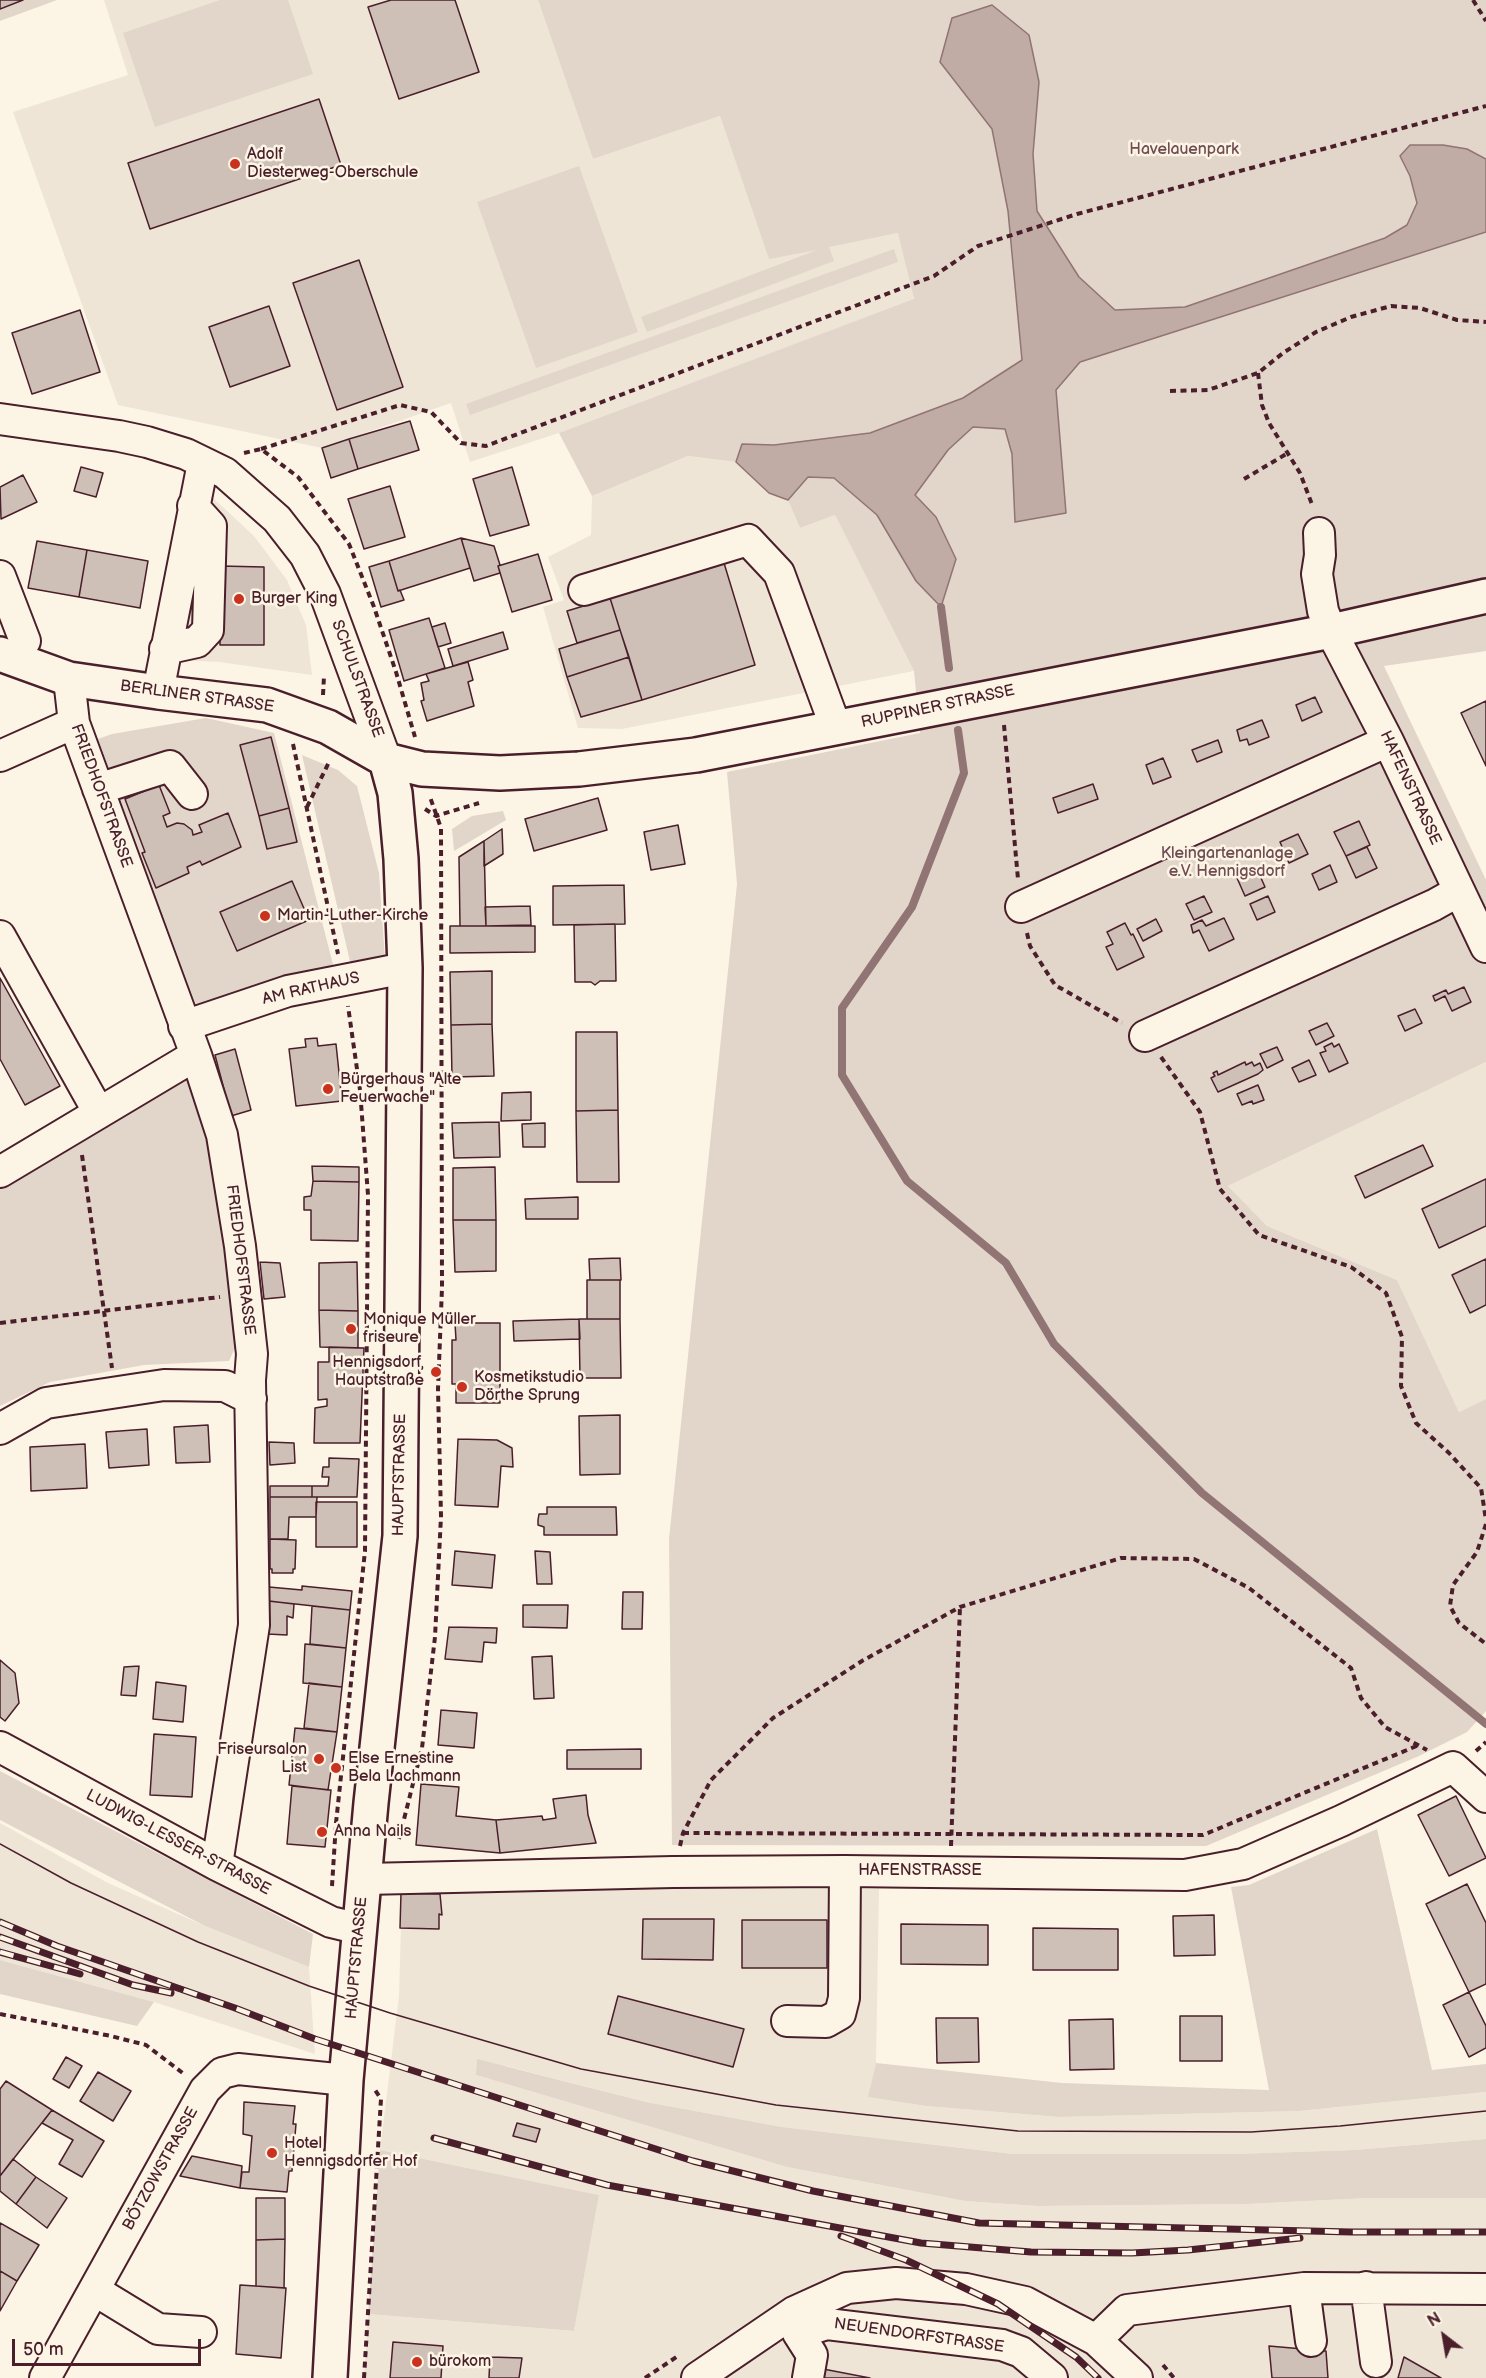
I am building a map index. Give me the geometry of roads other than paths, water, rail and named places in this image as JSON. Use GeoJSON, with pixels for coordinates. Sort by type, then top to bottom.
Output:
{"type":"FeatureCollection","features":[{"type":"Feature","properties":{"kind":"main road","name":"RUPPINER STRASSE"},"geometry":{"type":"LineString","coordinates":[[386,760],[422,770],[459,772],[579,769],[696,755],[1331,631],[1486,596]]}},
{"type":"Feature","properties":{"kind":"main road","name":"BERLINER STRASSE"},"geometry":{"type":"LineString","coordinates":[[12,648],[69,679],[267,705],[328,728],[386,760]]}},
{"type":"Feature","properties":{"kind":"main road","name":"HAUPTSTRASSE"},"geometry":{"type":"LineString","coordinates":[[346,2080],[346,1926],[377,1878],[400,1536],[405,968],[401,859],[395,793],[386,760]]}},
{"type":"Feature","properties":{"kind":"main road"},"geometry":{"type":"LineString","coordinates":[[330,2378],[346,2080]]}},
{"type":"Feature","properties":{"kind":"street","name":"SCHULSTRASSE"},"geometry":{"type":"LineString","coordinates":[[0,419],[147,442],[225,473],[277,519],[305,555],[325,594],[343,638],[386,760]]}},
{"type":"Feature","properties":{"kind":"street"},"geometry":{"type":"LineString","coordinates":[[158,692],[203,463]]}},
{"type":"Feature","properties":{"kind":"street","name":"HAFENSTRASSE"},"geometry":{"type":"LineString","coordinates":[[1319,533],[1320,555],[1317,574],[1323,611],[1331,631],[1388,741],[1486,947]]}},
{"type":"Feature","properties":{"kind":"street"},"geometry":{"type":"LineString","coordinates":[[584,590],[748,540],[779,573],[836,728]]}},
{"type":"Feature","properties":{"kind":"street"},"geometry":{"type":"LineString","coordinates":[[0,576],[14,613],[12,648]]}},
{"type":"Feature","properties":{"kind":"street","name":"FRIEDHOFSTRASSE"},"geometry":{"type":"LineString","coordinates":[[69,679],[74,723],[196,1055],[222,1135],[240,1246],[252,1354],[250,1399],[254,1626],[217,1865]]}},
{"type":"Feature","properties":{"kind":"street"},"geometry":{"type":"LineString","coordinates":[[0,756],[74,723]]}},
{"type":"Feature","properties":{"kind":"street"},"geometry":{"type":"LineString","coordinates":[[1021,907],[1388,741]]}},
{"type":"Feature","properties":{"kind":"street"},"geometry":{"type":"LineString","coordinates":[[98,789],[170,766],[192,794]]}},
{"type":"Feature","properties":{"kind":"street"},"geometry":{"type":"LineString","coordinates":[[1145,1036],[1434,905],[1459,891]]}},
{"type":"Feature","properties":{"kind":"street"},"geometry":{"type":"LineString","coordinates":[[0,936],[89,1120]]}},
{"type":"Feature","properties":{"kind":"street","name":"AM RATHAUS"},"geometry":{"type":"LineString","coordinates":[[184,1026],[288,991],[405,968]]}},
{"type":"Feature","properties":{"kind":"street"},"geometry":{"type":"LineString","coordinates":[[0,1172],[196,1055]]}},
{"type":"Feature","properties":{"kind":"street"},"geometry":{"type":"LineString","coordinates":[[0,1429],[46,1403],[164,1385],[225,1386],[250,1399]]}},
{"type":"Feature","properties":{"kind":"street","name":"LUDWIG-LESSER-STRASSE"},"geometry":{"type":"LineString","coordinates":[[0,1747],[217,1865],[346,1926]]}},
{"type":"Feature","properties":{"kind":"street","name":"HAFENSTRASSE"},"geometry":{"type":"LineString","coordinates":[[377,1878],[845,1871],[1185,1875],[1243,1864],[1341,1821],[1453,1767],[1486,1797]]}},
{"type":"Feature","properties":{"kind":"street"},"geometry":{"type":"LineString","coordinates":[[787,2021],[826,2022],[840,2014],[844,1998],[845,1871]]}},
{"type":"Feature","properties":{"kind":"street","name":"BÖTZOWSTRASSE"},"geometry":{"type":"LineString","coordinates":[[45,2378],[205,2090],[222,2073],[238,2069],[346,2080]]}},
{"type":"Feature","properties":{"kind":"street","name":"NEUENDORFSTRASSE"},"geometry":{"type":"LineString","coordinates":[[803,2344],[847,2288],[896,2283],[966,2289],[1025,2302],[1096,2340],[1137,2378]]}},
{"type":"Feature","properties":{"kind":"street"},"geometry":{"type":"LineString","coordinates":[[1366,2287],[1376,2362]]}},
{"type":"Feature","properties":{"kind":"street"},"geometry":{"type":"LineString","coordinates":[[1304,2288],[1311,2341]]}},
{"type":"Feature","properties":{"kind":"street"},"geometry":{"type":"LineString","coordinates":[[1096,2340],[1127,2310],[1304,2288],[1486,2289]]}},
{"type":"Feature","properties":{"kind":"street"},"geometry":{"type":"LineString","coordinates":[[94,2290],[158,2329],[201,2332]]}},
{"type":"Feature","properties":{"kind":"street","name":"NEUENDORFSTRASSE"},"geometry":{"type":"LineString","coordinates":[[697,2378],[803,2344],[827,2324],[1002,2345],[1021,2352],[1052,2378]]}},
{"type":"Feature","properties":{"kind":"street"},"geometry":{"type":"LineString","coordinates":[[790,2378],[803,2344]]}},
{"type":"Feature","properties":{"kind":"waterway"},"geometry":{"type":"LineString","coordinates":[[941,607],[949,668]]}},
{"type":"Feature","properties":{"kind":"waterway"},"geometry":{"type":"LineString","coordinates":[[958,730],[964,773],[912,907],[842,1008],[842,1075],[907,1181],[1006,1263],[1054,1344],[1202,1493],[1486,1724]]}},
{"type":"Feature","properties":{"kind":"tram line"},"geometry":{"type":"LineString","coordinates":[[0,1844],[71,1883],[198,1942],[309,1986],[390,2013],[581,2069],[776,2105],[1018,2131],[1251,2132],[1340,2126],[1486,2111]]}},
{"type":"Feature","properties":{"kind":"railway"},"geometry":{"type":"LineString","coordinates":[[0,1922],[57,1946],[235,2008],[315,2039],[693,2161],[813,2191],[979,2223],[1351,2232],[1486,2232]]}},
{"type":"Feature","properties":{"kind":"railway"},"geometry":{"type":"LineString","coordinates":[[0,1937],[133,1985],[171,1993]]}},
{"type":"Feature","properties":{"kind":"railway"},"geometry":{"type":"LineString","coordinates":[[0,1952],[80,1974]]}},
{"type":"Feature","properties":{"kind":"railway"},"geometry":{"type":"LineString","coordinates":[[434,2138],[607,2185],[921,2243],[1031,2252],[1132,2253],[1188,2250],[1300,2238]]}},
{"type":"Feature","properties":{"kind":"railway"},"geometry":{"type":"LineString","coordinates":[[841,2236],[906,2260],[998,2304],[1076,2357],[1098,2378]]}},
{"type":"Feature","properties":{"kind":"place","name":"Adolf Diesterweg-Oberschule"},"geometry":{"type":"Point","coordinates":[235,164]}},
{"type":"Feature","properties":{"kind":"place","name":"Burger King"},"geometry":{"type":"Point","coordinates":[239,599]}},
{"type":"Feature","properties":{"kind":"place","name":"Martin-Luther-Kirche"},"geometry":{"type":"Point","coordinates":[265,916]}},
{"type":"Feature","properties":{"kind":"place","name":"Bürgerhaus \"Alte Feuerwache\""},"geometry":{"type":"Point","coordinates":[328,1089]}},
{"type":"Feature","properties":{"kind":"place","name":"Monique Müller friseure"},"geometry":{"type":"Point","coordinates":[351,1329]}},
{"type":"Feature","properties":{"kind":"place","name":"Hennigsdorf, Hauptstraße"},"geometry":{"type":"Point","coordinates":[436,1372]}},
{"type":"Feature","properties":{"kind":"place","name":"Kosmetikstudio Dörthe Sprung"},"geometry":{"type":"Point","coordinates":[462,1387]}},
{"type":"Feature","properties":{"kind":"place","name":"Friseursalon List"},"geometry":{"type":"Point","coordinates":[319,1759]}},
{"type":"Feature","properties":{"kind":"place","name":"Else Ernestine Bela Lachmann"},"geometry":{"type":"Point","coordinates":[336,1768]}},
{"type":"Feature","properties":{"kind":"place","name":"Anna Nails"},"geometry":{"type":"Point","coordinates":[322,1832]}},
{"type":"Feature","properties":{"kind":"place","name":"Hotel Hennigsdorfer Hof"},"geometry":{"type":"Point","coordinates":[272,2153]}},
{"type":"Feature","properties":{"kind":"place","name":"bürokom"},"geometry":{"type":"Point","coordinates":[417,2362]}},
{"type":"Feature","properties":{"kind":"park label","name":"Havelauenpark"},"geometry":{"type":"Point","coordinates":[1184,150]}},
{"type":"Feature","properties":{"kind":"park label","name":"Kleingartenanlage e.V. Hennigsdorf"},"geometry":{"type":"Point","coordinates":[1227,863]}}]}
